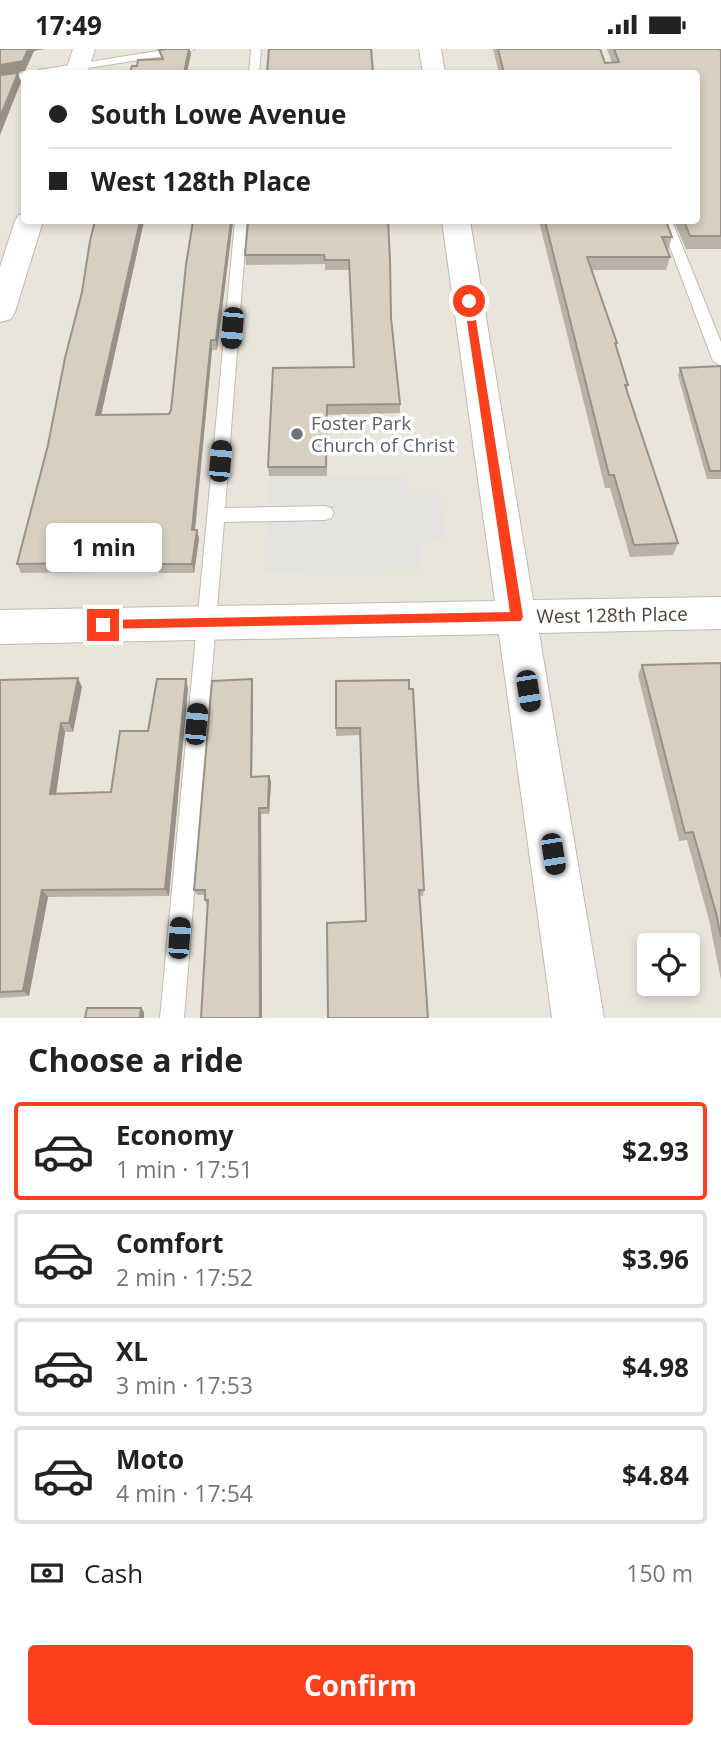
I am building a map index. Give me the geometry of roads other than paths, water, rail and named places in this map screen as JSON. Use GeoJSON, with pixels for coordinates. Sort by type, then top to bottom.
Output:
{"type":"FeatureCollection","features":[{"type":"Feature","properties":{"kind":"street"},"geometry":{"type":"LineString","coordinates":[[430,49],[434,70]]}},
{"type":"Feature","properties":{"kind":"street"},"geometry":{"type":"LineString","coordinates":[[0,312],[28,224]]}},
{"type":"Feature","properties":{"kind":"street"},"geometry":{"type":"LineString","coordinates":[[456,224],[578,1018]]}},
{"type":"Feature","properties":{"kind":"street","name":"West 128th Place"},"geometry":{"type":"LineString","coordinates":[[0,627],[721,613]]}},
{"type":"Feature","properties":{"kind":"lane"},"geometry":{"type":"LineString","coordinates":[[51,70],[79,63],[190,49]]}},
{"type":"Feature","properties":{"kind":"lane"},"geometry":{"type":"LineString","coordinates":[[254,70],[256,49]]}},
{"type":"Feature","properties":{"kind":"lane"},"geometry":{"type":"LineString","coordinates":[[0,80],[21,76]]}},
{"type":"Feature","properties":{"kind":"lane"},"geometry":{"type":"LineString","coordinates":[[172,1018],[241,224]]}},
{"type":"Feature","properties":{"kind":"lane"},"geometry":{"type":"LineString","coordinates":[[667,224],[721,361]]}},
{"type":"Feature","properties":{"kind":"lane"},"geometry":{"type":"LineString","coordinates":[[215,515],[325,513]]}},
{"type":"Feature","properties":{"kind":"place","name":"Foster Park Church of Christ"},"geometry":{"type":"Point","coordinates":[297,434]}}]}
